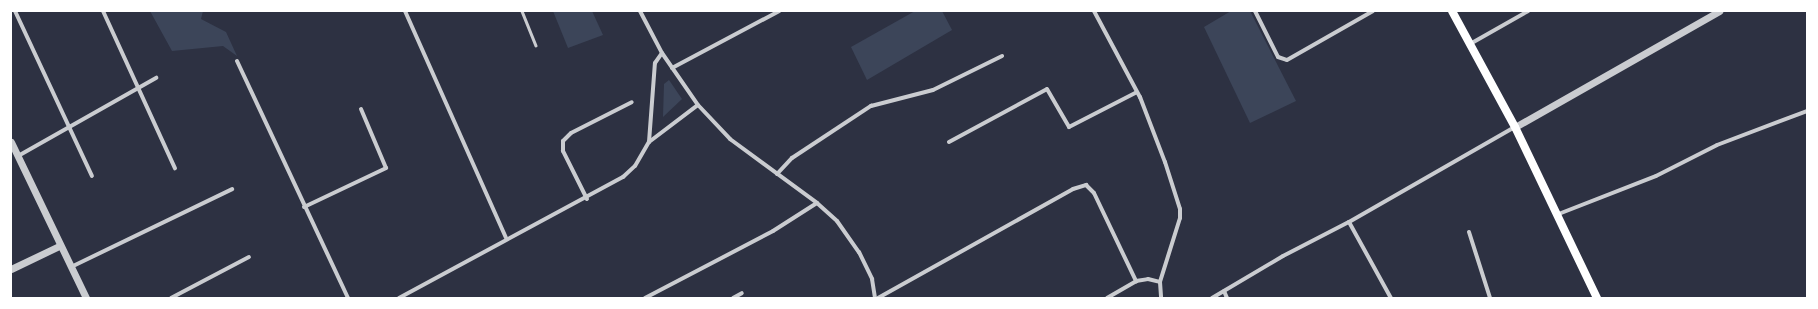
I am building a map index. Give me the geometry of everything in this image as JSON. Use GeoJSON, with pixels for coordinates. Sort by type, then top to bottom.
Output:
{"type":"FeatureCollection","features":[{"type":"Feature","properties":{"kind":"main road"},"geometry":{"type":"LineString","coordinates":[[1452,11],[1515,127],[1597,298]]}},
{"type":"Feature","properties":{"kind":"street"},"geometry":{"type":"LineString","coordinates":[[15,11],[70,126],[92,176]]}},
{"type":"Feature","properties":{"kind":"street"},"geometry":{"type":"LineString","coordinates":[[103,11],[175,168]]}},
{"type":"Feature","properties":{"kind":"street"},"geometry":{"type":"LineString","coordinates":[[405,11],[506,238]]}},
{"type":"Feature","properties":{"kind":"street"},"geometry":{"type":"LineString","coordinates":[[640,11],[662,53],[698,105],[730,139],[817,203],[836,221],[859,252],[872,279],[876,298],[1073,189],[1086,185],[1094,193],[1136,281]]}},
{"type":"Feature","properties":{"kind":"street"},"geometry":{"type":"LineString","coordinates":[[672,68],[779,11]]}},
{"type":"Feature","properties":{"kind":"street"},"geometry":{"type":"LineString","coordinates":[[1094,11],[1137,92],[1165,162],[1180,209],[1180,218],[1160,282],[1161,298]]}},
{"type":"Feature","properties":{"kind":"street"},"geometry":{"type":"LineString","coordinates":[[1255,11],[1278,57],[1286,60],[1373,11]]}},
{"type":"Feature","properties":{"kind":"street"},"geometry":{"type":"LineString","coordinates":[[1470,44],[1528,11]]}},
{"type":"Feature","properties":{"kind":"street"},"geometry":{"type":"LineString","coordinates":[[1212,298],[1283,256],[1349,222],[1719,11]]}},
{"type":"Feature","properties":{"kind":"street"},"geometry":{"type":"LineString","coordinates":[[649,142],[655,63],[662,53]]}},
{"type":"Feature","properties":{"kind":"street"},"geometry":{"type":"LineString","coordinates":[[777,174],[792,158],[871,106],[933,90],[1002,56]]}},
{"type":"Feature","properties":{"kind":"street"},"geometry":{"type":"LineString","coordinates":[[237,61],[304,207],[348,298]]}},
{"type":"Feature","properties":{"kind":"street"},"geometry":{"type":"LineString","coordinates":[[18,156],[156,78]]}},
{"type":"Feature","properties":{"kind":"street"},"geometry":{"type":"LineString","coordinates":[[949,142],[1047,89],[1069,127],[1137,92]]}},
{"type":"Feature","properties":{"kind":"street"},"geometry":{"type":"LineString","coordinates":[[587,198],[563,151],[563,141],[571,133],[632,102]]}},
{"type":"Feature","properties":{"kind":"street"},"geometry":{"type":"LineString","coordinates":[[399,298],[506,238],[587,198],[623,177],[635,166],[649,142],[698,105]]}},
{"type":"Feature","properties":{"kind":"street"},"geometry":{"type":"LineString","coordinates":[[304,207],[386,168],[361,110]]}},
{"type":"Feature","properties":{"kind":"street"},"geometry":{"type":"LineString","coordinates":[[1556,215],[1656,176],[1717,145],[1807,112]]}},
{"type":"Feature","properties":{"kind":"street"},"geometry":{"type":"LineString","coordinates":[[11,142],[59,246],[86,298]]}},
{"type":"Feature","properties":{"kind":"street"},"geometry":{"type":"LineString","coordinates":[[71,268],[232,189]]}},
{"type":"Feature","properties":{"kind":"street"},"geometry":{"type":"LineString","coordinates":[[645,298],[773,231],[817,203]]}},
{"type":"Feature","properties":{"kind":"street"},"geometry":{"type":"LineString","coordinates":[[1349,222],[1391,298]]}},
{"type":"Feature","properties":{"kind":"street"},"geometry":{"type":"LineString","coordinates":[[1468,232],[1490,298]]}},
{"type":"Feature","properties":{"kind":"street"},"geometry":{"type":"LineString","coordinates":[[11,269],[59,246]]}},
{"type":"Feature","properties":{"kind":"street"},"geometry":{"type":"LineString","coordinates":[[171,298],[249,257]]}},
{"type":"Feature","properties":{"kind":"street"},"geometry":{"type":"LineString","coordinates":[[1107,298],[1136,281],[1148,279],[1160,282]]}},
{"type":"Feature","properties":{"kind":"street"},"geometry":{"type":"LineString","coordinates":[[1224,291],[1227,298]]}},
{"type":"Feature","properties":{"kind":"street"},"geometry":{"type":"LineString","coordinates":[[733,298],[742,293]]}},
{"type":"Feature","properties":{"kind":"lane"},"geometry":{"type":"LineString","coordinates":[[522,11],[536,45]]}},
{"type":"Feature","properties":{"kind":"shaded area"},"geometry":{"type":"Polygon","coordinates":[[[150,11],[203,11],[201,19],[226,32],[237,56],[223,46],[172,51],[150,11]]]}},
{"type":"Feature","properties":{"kind":"shaded area"},"geometry":{"type":"Polygon","coordinates":[[[553,11],[592,11],[603,35],[568,48],[553,11]]]}},
{"type":"Feature","properties":{"kind":"shaded area"},"geometry":{"type":"Polygon","coordinates":[[[915,11],[942,11],[952,30],[867,80],[851,47],[915,11]]]}},
{"type":"Feature","properties":{"kind":"shaded area"},"geometry":{"type":"Polygon","coordinates":[[[1231,11],[1250,11],[1296,101],[1250,123],[1204,27],[1231,11]]]}},
{"type":"Feature","properties":{"kind":"shaded area"},"geometry":{"type":"Polygon","coordinates":[[[669,80],[682,99],[663,117],[664,84],[669,80]]]}}]}
